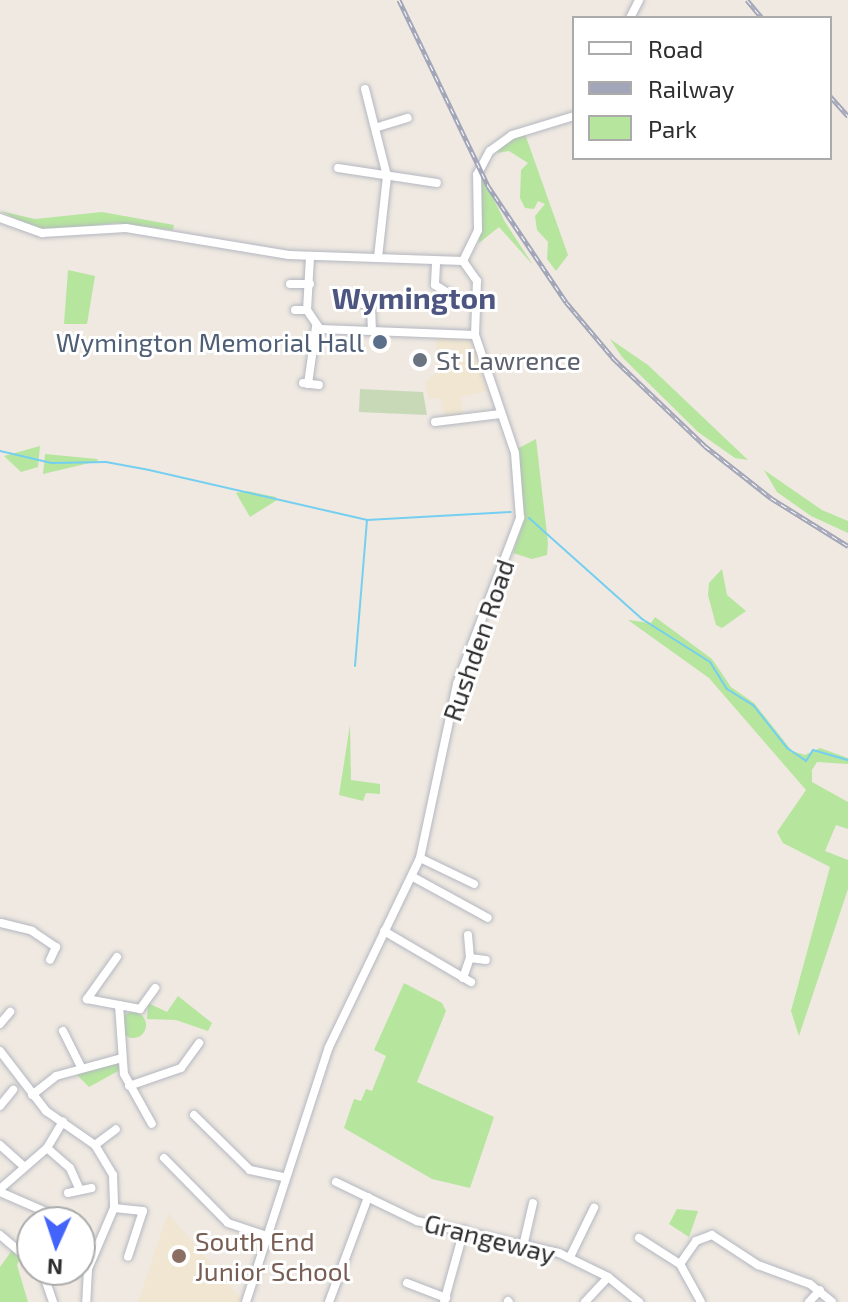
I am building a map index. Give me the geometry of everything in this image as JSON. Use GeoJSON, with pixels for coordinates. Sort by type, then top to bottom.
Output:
{"type":"FeatureCollection","features":[{"type":"Feature","properties":{"kind":"street"},"geometry":{"type":"LineString","coordinates":[[365,89],[378,127],[387,176],[378,258]]}},
{"type":"Feature","properties":{"kind":"street"},"geometry":{"type":"LineString","coordinates":[[0,218],[42,233],[126,228],[310,257],[378,258],[436,264],[463,261],[477,237],[476,182],[490,151],[512,135],[572,117]]}},
{"type":"Feature","properties":{"kind":"street"},"geometry":{"type":"LineString","coordinates":[[378,127],[408,118]]}},
{"type":"Feature","properties":{"kind":"street"},"geometry":{"type":"LineString","coordinates":[[338,168],[349,174],[437,183]]}},
{"type":"Feature","properties":{"kind":"street"},"geometry":{"type":"LineString","coordinates":[[310,257],[308,306],[316,327],[305,383],[319,385]]}},
{"type":"Feature","properties":{"kind":"street","name":"Rushden Road"},"geometry":{"type":"LineString","coordinates":[[246,1302],[308,1101],[420,858],[457,684],[520,518],[515,453],[475,335],[477,281],[463,261]]}},
{"type":"Feature","properties":{"kind":"street"},"geometry":{"type":"LineString","coordinates":[[436,264],[435,285],[448,293]]}},
{"type":"Feature","properties":{"kind":"street"},"geometry":{"type":"LineString","coordinates":[[290,284],[310,284]]}},
{"type":"Feature","properties":{"kind":"street"},"geometry":{"type":"LineString","coordinates":[[295,310],[320,302]]}},
{"type":"Feature","properties":{"kind":"street"},"geometry":{"type":"LineString","coordinates":[[362,304],[371,304],[372,331]]}},
{"type":"Feature","properties":{"kind":"street"},"geometry":{"type":"LineString","coordinates":[[316,327],[475,335]]}},
{"type":"Feature","properties":{"kind":"street"},"geometry":{"type":"LineString","coordinates":[[435,422],[501,414]]}},
{"type":"Feature","properties":{"kind":"street"},"geometry":{"type":"LineString","coordinates":[[420,858],[474,884]]}},
{"type":"Feature","properties":{"kind":"street"},"geometry":{"type":"LineString","coordinates":[[413,877],[488,918]]}},
{"type":"Feature","properties":{"kind":"street"},"geometry":{"type":"LineString","coordinates":[[1,921],[32,931],[60,948],[50,960]]}},
{"type":"Feature","properties":{"kind":"street"},"geometry":{"type":"LineString","coordinates":[[384,931],[467,980],[470,958],[468,935]]}},
{"type":"Feature","properties":{"kind":"street"},"geometry":{"type":"LineString","coordinates":[[117,957],[83,998],[140,1009],[155,988]]}},
{"type":"Feature","properties":{"kind":"street"},"geometry":{"type":"LineString","coordinates":[[470,958],[486,960]]}},
{"type":"Feature","properties":{"kind":"street"},"geometry":{"type":"LineString","coordinates":[[119,1005],[122,1058],[129,1086],[152,1124]]}},
{"type":"Feature","properties":{"kind":"street"},"geometry":{"type":"LineString","coordinates":[[0,1024],[10,1012]]}},
{"type":"Feature","properties":{"kind":"street"},"geometry":{"type":"LineString","coordinates":[[63,1031],[81,1067]]}},
{"type":"Feature","properties":{"kind":"street"},"geometry":{"type":"LineString","coordinates":[[129,1086],[181,1068],[199,1043]]}},
{"type":"Feature","properties":{"kind":"street"},"geometry":{"type":"LineString","coordinates":[[0,1051],[32,1095],[95,1145],[113,1175],[114,1208],[96,1245]]}},
{"type":"Feature","properties":{"kind":"street"},"geometry":{"type":"LineString","coordinates":[[32,1095],[48,1080],[81,1067],[122,1058]]}},
{"type":"Feature","properties":{"kind":"street"},"geometry":{"type":"LineString","coordinates":[[0,1106],[13,1090]]}},
{"type":"Feature","properties":{"kind":"street"},"geometry":{"type":"LineString","coordinates":[[194,1115],[250,1170],[284,1177]]}},
{"type":"Feature","properties":{"kind":"street"},"geometry":{"type":"LineString","coordinates":[[34,1206],[0,1190],[22,1165],[47,1148],[63,1121]]}},
{"type":"Feature","properties":{"kind":"street"},"geometry":{"type":"LineString","coordinates":[[95,1145],[116,1129]]}},
{"type":"Feature","properties":{"kind":"street"},"geometry":{"type":"LineString","coordinates":[[0,1145],[22,1165]]}},
{"type":"Feature","properties":{"kind":"street"},"geometry":{"type":"LineString","coordinates":[[47,1148],[70,1168],[80,1190]]}},
{"type":"Feature","properties":{"kind":"street"},"geometry":{"type":"LineString","coordinates":[[164,1158],[228,1223],[267,1236]]}},
{"type":"Feature","properties":{"kind":"street","name":"Grangeway"},"geometry":{"type":"LineString","coordinates":[[336,1182],[417,1221],[524,1242],[570,1257],[608,1277],[639,1302]]}},
{"type":"Feature","properties":{"kind":"street"},"geometry":{"type":"LineString","coordinates":[[68,1193],[91,1188]]}},
{"type":"Feature","properties":{"kind":"street"},"geometry":{"type":"LineString","coordinates":[[329,1302],[368,1197]]}},
{"type":"Feature","properties":{"kind":"street"},"geometry":{"type":"LineString","coordinates":[[524,1242],[535,1216],[533,1203]]}},
{"type":"Feature","properties":{"kind":"street"},"geometry":{"type":"LineString","coordinates":[[114,1208],[143,1211],[128,1257]]}},
{"type":"Feature","properties":{"kind":"street"},"geometry":{"type":"LineString","coordinates":[[570,1257],[593,1221],[594,1208]]}},
{"type":"Feature","properties":{"kind":"street"},"geometry":{"type":"LineString","coordinates":[[407,1283],[445,1300],[464,1230]]}},
{"type":"Feature","properties":{"kind":"street"},"geometry":{"type":"LineString","coordinates":[[0,1235],[16,1248]]}},
{"type":"Feature","properties":{"kind":"street"},"geometry":{"type":"LineString","coordinates":[[680,1264],[696,1241],[712,1235],[758,1265],[820,1290],[832,1302]]}},
{"type":"Feature","properties":{"kind":"street"},"geometry":{"type":"LineString","coordinates":[[639,1238],[680,1264],[701,1302]]}},
{"type":"Feature","properties":{"kind":"street"},"geometry":{"type":"LineString","coordinates":[[585,1302],[608,1277]]}},
{"type":"Feature","properties":{"kind":"street"},"geometry":{"type":"LineString","coordinates":[[809,1302],[820,1290]]}},
{"type":"Feature","properties":{"kind":"shaded area"},"geometry":{"type":"Polygon","coordinates":[[[436,336],[471,339],[487,391],[461,397],[463,416],[445,417],[440,398],[428,399],[425,381],[436,373],[436,336]]]}},
{"type":"Feature","properties":{"kind":"shaded area","name":"South End Junior School"},"geometry":{"type":"Polygon","coordinates":[[[168,1213],[241,1299],[241,1302],[138,1302],[168,1213]]]}},
{"type":"Feature","properties":{"kind":"green space"},"geometry":{"type":"Polygon","coordinates":[[[525,134],[568,255],[556,271],[547,259],[548,242],[537,230],[535,216],[545,204],[538,201],[534,209],[525,208],[520,198],[521,170],[528,163],[509,151],[497,153],[506,142],[525,134]]]}},
{"type":"Feature","properties":{"kind":"green space"},"geometry":{"type":"Polygon","coordinates":[[[480,172],[505,222],[533,265],[499,227],[479,243],[480,172]]]}},
{"type":"Feature","properties":{"kind":"green space"},"geometry":{"type":"Polygon","coordinates":[[[0,211],[35,219],[102,212],[174,225],[173,230],[116,223],[58,230],[35,228],[0,211]]]}},
{"type":"Feature","properties":{"kind":"green space"},"geometry":{"type":"Polygon","coordinates":[[[68,270],[95,276],[87,324],[64,324],[68,270]]]}},
{"type":"Feature","properties":{"kind":"green space"},"geometry":{"type":"Polygon","coordinates":[[[610,339],[648,365],[748,460],[735,458],[698,432],[622,357],[610,339]]]}},
{"type":"Feature","properties":{"kind":"green space"},"geometry":{"type":"Polygon","coordinates":[[[360,389],[423,392],[427,415],[359,412],[360,389]]]}},
{"type":"Feature","properties":{"kind":"green space"},"geometry":{"type":"Polygon","coordinates":[[[536,439],[548,543],[547,555],[532,559],[513,553],[525,517],[517,449],[536,439]]]}},
{"type":"Feature","properties":{"kind":"green space"},"geometry":{"type":"Polygon","coordinates":[[[40,446],[38,467],[21,472],[4,456],[40,446]]]}},
{"type":"Feature","properties":{"kind":"green space"},"geometry":{"type":"Polygon","coordinates":[[[45,454],[97,459],[98,461],[43,474],[45,454]]]}},
{"type":"Feature","properties":{"kind":"green space"},"geometry":{"type":"Polygon","coordinates":[[[764,470],[822,510],[848,521],[848,533],[811,516],[777,492],[764,470]]]}},
{"type":"Feature","properties":{"kind":"green space"},"geometry":{"type":"Polygon","coordinates":[[[247,491],[276,497],[277,500],[250,517],[236,493],[247,491]]]}},
{"type":"Feature","properties":{"kind":"green space"},"geometry":{"type":"Polygon","coordinates":[[[722,569],[727,595],[746,611],[722,628],[716,625],[708,595],[709,583],[722,569]]]}},
{"type":"Feature","properties":{"kind":"green space"},"geometry":{"type":"Polygon","coordinates":[[[655,617],[712,659],[731,687],[754,703],[792,751],[805,755],[820,748],[848,758],[848,764],[817,762],[812,770],[812,782],[848,802],[848,829],[836,825],[825,851],[848,860],[848,889],[799,1036],[791,1011],[830,867],[783,843],[777,832],[806,790],[709,678],[628,620],[651,623],[655,617]]]}},
{"type":"Feature","properties":{"kind":"green space"},"geometry":{"type":"Polygon","coordinates":[[[350,725],[351,780],[380,784],[380,794],[366,793],[363,801],[339,795],[350,725]]]}},
{"type":"Feature","properties":{"kind":"green space"},"geometry":{"type":"Polygon","coordinates":[[[404,983],[442,1003],[446,1011],[417,1082],[494,1117],[470,1188],[432,1179],[344,1128],[354,1099],[361,1101],[366,1089],[372,1091],[386,1056],[374,1050],[404,983]]]}},
{"type":"Feature","properties":{"kind":"green space"},"geometry":{"type":"Polygon","coordinates":[[[178,996],[212,1023],[208,1031],[176,1020],[147,1019],[148,1003],[167,1012],[178,996]]]}},
{"type":"Feature","properties":{"kind":"green space"},"geometry":{"type":"Polygon","coordinates":[[[133,1012],[142,1016],[146,1025],[142,1034],[133,1038],[124,1034],[120,1025],[124,1016],[133,1012]]]}},
{"type":"Feature","properties":{"kind":"green space"},"geometry":{"type":"Polygon","coordinates":[[[117,1062],[120,1070],[89,1087],[76,1074],[117,1062]]]}},
{"type":"Feature","properties":{"kind":"green space"},"geometry":{"type":"Polygon","coordinates":[[[677,1209],[698,1211],[689,1237],[669,1224],[677,1209]]]}},
{"type":"Feature","properties":{"kind":"green space"},"geometry":{"type":"Polygon","coordinates":[[[13,1249],[16,1251],[16,1286],[23,1286],[28,1302],[0,1302],[0,1267],[13,1249]]]}},
{"type":"Feature","properties":{"kind":"waterway"},"geometry":{"type":"LineString","coordinates":[[0,451],[52,463],[106,462],[149,470],[367,520],[511,512]]}},
{"type":"Feature","properties":{"kind":"waterway"},"geometry":{"type":"LineString","coordinates":[[529,518],[642,619],[710,662],[727,689],[754,706],[787,748],[806,761],[813,750],[848,760]]}},
{"type":"Feature","properties":{"kind":"waterway"},"geometry":{"type":"LineString","coordinates":[[355,666],[367,520]]}},
{"type":"Feature","properties":{"kind":"railway"},"geometry":{"type":"LineString","coordinates":[[399,0],[488,186],[566,302],[614,359],[705,446],[771,498],[848,546]]}},
{"type":"Feature","properties":{"kind":"railway"},"geometry":{"type":"LineString","coordinates":[[747,0],[760,16]]}},
{"type":"Feature","properties":{"kind":"railway"},"geometry":{"type":"LineString","coordinates":[[832,98],[848,116]]}},
{"type":"Feature","properties":{"kind":"place","name":"Wymington Memorial Hall"},"geometry":{"type":"Point","coordinates":[380,342]}},
{"type":"Feature","properties":{"kind":"place","name":"St Lawrence"},"geometry":{"type":"Point","coordinates":[420,360]}},
{"type":"Feature","properties":{"kind":"place","name":"South End Junior School"},"geometry":{"type":"Point","coordinates":[179,1256]}},
{"type":"Feature","properties":{"kind":"district","name":"Wymington"},"geometry":{"type":"Point","coordinates":[414,297]}}]}
